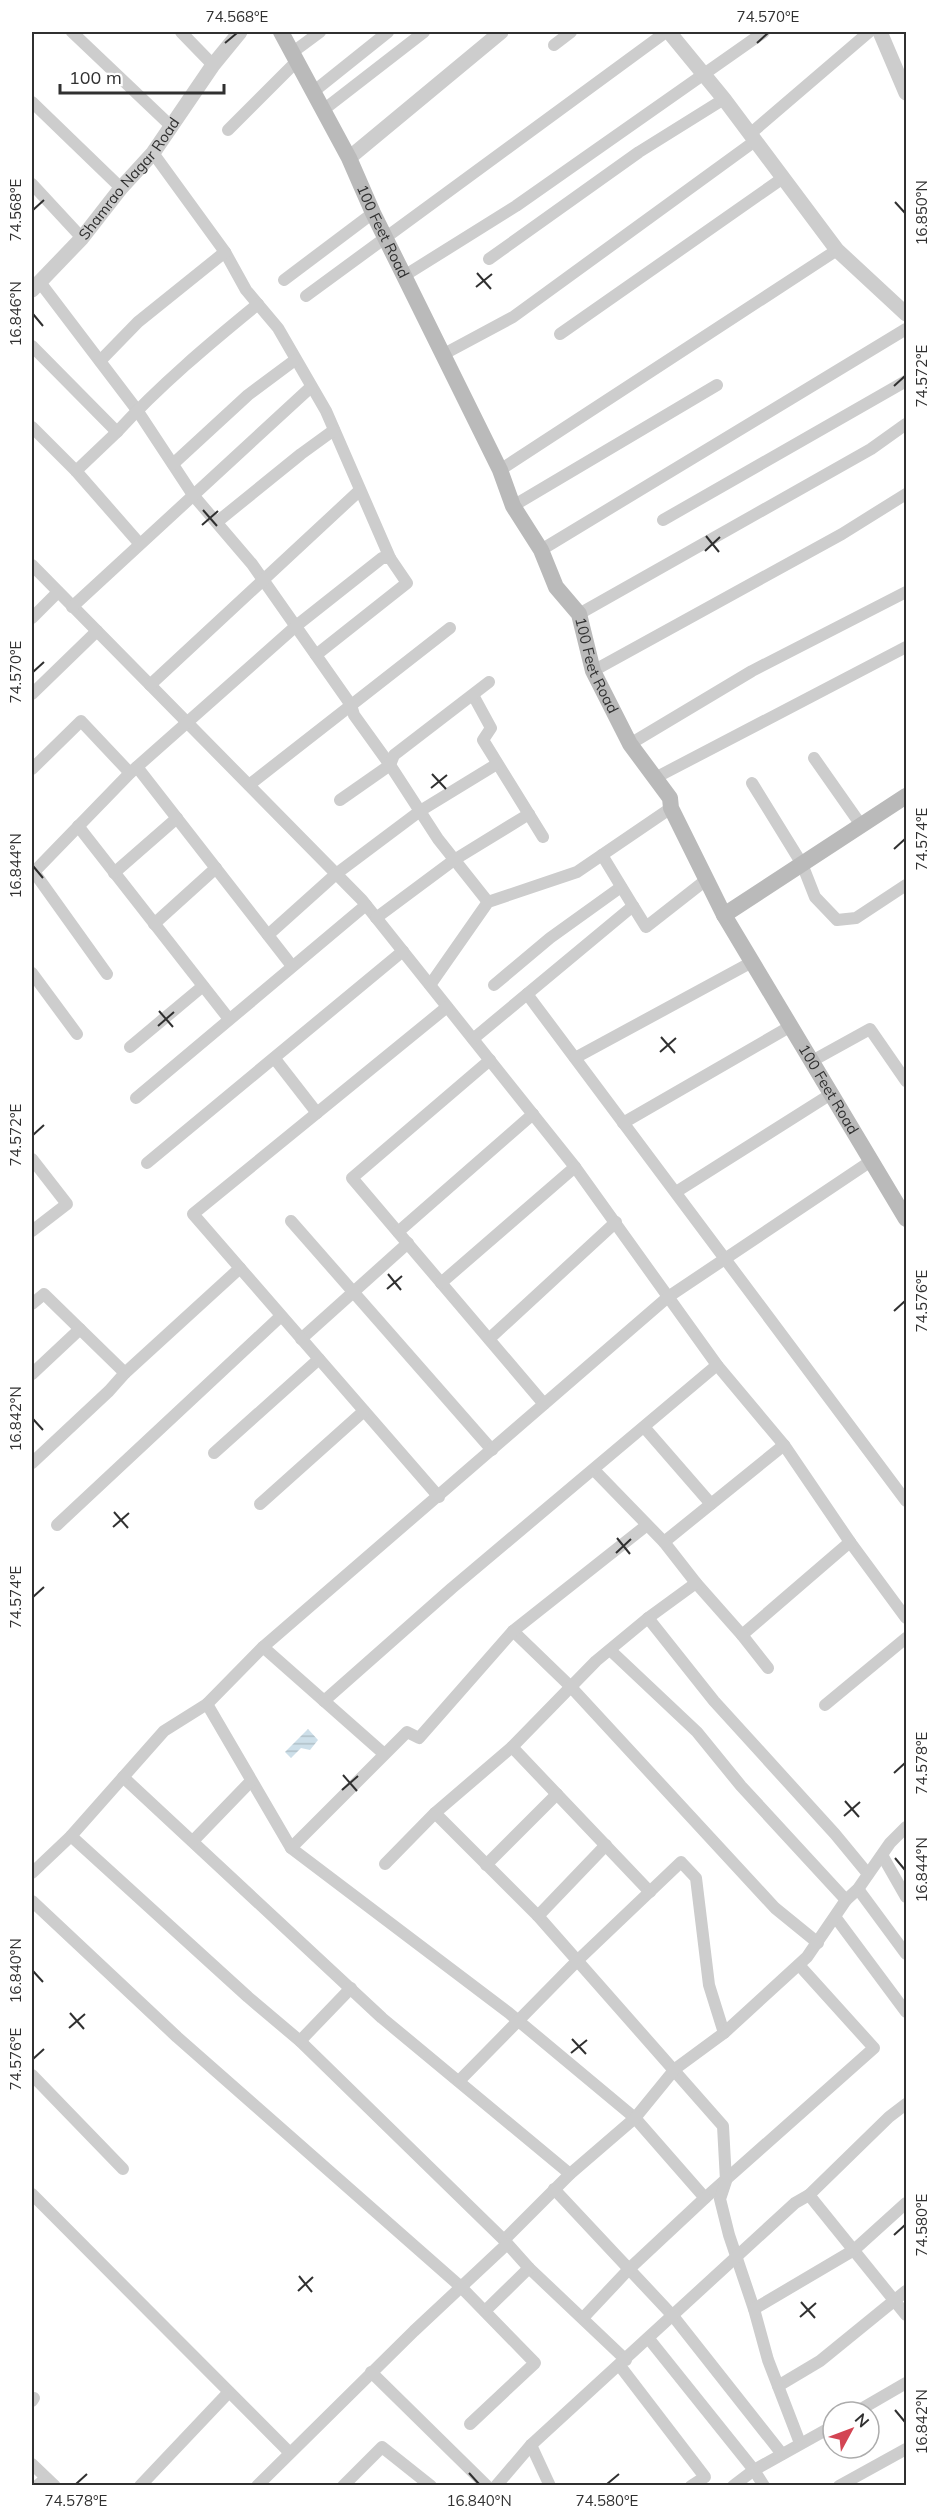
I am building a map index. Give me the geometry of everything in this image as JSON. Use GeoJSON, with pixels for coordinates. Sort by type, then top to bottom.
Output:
{"type":"FeatureCollection","features":[{"type":"Feature","properties":{"kind":"main road","name":"100 Feet Road"},"geometry":{"type":"LineString","coordinates":[[280,32],[349,158],[373,213],[500,471],[513,506],[541,550],[556,587],[579,614],[593,671],[630,744],[670,798],[671,808],[724,915],[906,1219]]}},
{"type":"Feature","properties":{"kind":"main road"},"geometry":{"type":"LineString","coordinates":[[724,915],[906,796]]}},
{"type":"Feature","properties":{"kind":"street"},"geometry":{"type":"LineString","coordinates":[[72,32],[172,128]]}},
{"type":"Feature","properties":{"kind":"street"},"geometry":{"type":"LineString","coordinates":[[181,32],[213,65]]}},
{"type":"Feature","properties":{"kind":"street","name":"Shamrao Nagar Road"},"geometry":{"type":"LineString","coordinates":[[33,287],[82,238],[121,188],[153,153],[213,65],[240,32]]}},
{"type":"Feature","properties":{"kind":"street"},"geometry":{"type":"LineString","coordinates":[[228,130],[320,32]]}},
{"type":"Feature","properties":{"kind":"street"},"geometry":{"type":"LineString","coordinates":[[313,92],[388,32]]}},
{"type":"Feature","properties":{"kind":"street"},"geometry":{"type":"LineString","coordinates":[[322,111],[424,32]]}},
{"type":"Feature","properties":{"kind":"street"},"geometry":{"type":"LineString","coordinates":[[349,158],[501,32]]}},
{"type":"Feature","properties":{"kind":"street"},"geometry":{"type":"LineString","coordinates":[[554,45],[571,32]]}},
{"type":"Feature","properties":{"kind":"street"},"geometry":{"type":"LineString","coordinates":[[306,296],[668,32],[724,99],[837,250],[906,314]]}},
{"type":"Feature","properties":{"kind":"street"},"geometry":{"type":"LineString","coordinates":[[405,276],[516,206],[764,32]]}},
{"type":"Feature","properties":{"kind":"street"},"geometry":{"type":"LineString","coordinates":[[444,354],[513,317],[753,137],[869,32]]}},
{"type":"Feature","properties":{"kind":"street"},"geometry":{"type":"LineString","coordinates":[[880,32],[906,93]]}},
{"type":"Feature","properties":{"kind":"street"},"geometry":{"type":"LineString","coordinates":[[489,259],[639,152],[724,99]]}},
{"type":"Feature","properties":{"kind":"street"},"geometry":{"type":"LineString","coordinates":[[32,102],[121,188]]}},
{"type":"Feature","properties":{"kind":"street"},"geometry":{"type":"LineString","coordinates":[[153,153],[225,252],[246,290],[278,328],[334,430],[390,558],[407,583],[316,655]]}},
{"type":"Feature","properties":{"kind":"street"},"geometry":{"type":"LineString","coordinates":[[560,334],[783,178]]}},
{"type":"Feature","properties":{"kind":"street"},"geometry":{"type":"LineString","coordinates":[[32,184],[82,238]]}},
{"type":"Feature","properties":{"kind":"street"},"geometry":{"type":"LineString","coordinates":[[284,280],[373,213]]}},
{"type":"Feature","properties":{"kind":"street"},"geometry":{"type":"LineString","coordinates":[[500,471],[837,250]]}},
{"type":"Feature","properties":{"kind":"street"},"geometry":{"type":"LineString","coordinates":[[100,361],[138,322],[225,252]]}},
{"type":"Feature","properties":{"kind":"street"},"geometry":{"type":"LineString","coordinates":[[33,287],[100,361],[137,411],[193,495],[263,579],[351,705],[354,715],[454,860],[488,902]]}},
{"type":"Feature","properties":{"kind":"street"},"geometry":{"type":"LineString","coordinates":[[76,471],[207,346],[258,304]]}},
{"type":"Feature","properties":{"kind":"street"},"geometry":{"type":"LineString","coordinates":[[541,550],[906,329]]}},
{"type":"Feature","properties":{"kind":"street"},"geometry":{"type":"LineString","coordinates":[[32,346],[117,432]]}},
{"type":"Feature","properties":{"kind":"street"},"geometry":{"type":"LineString","coordinates":[[173,464],[248,395],[295,360]]}},
{"type":"Feature","properties":{"kind":"street"},"geometry":{"type":"LineString","coordinates":[[663,520],[906,381]]}},
{"type":"Feature","properties":{"kind":"street"},"geometry":{"type":"LineString","coordinates":[[513,506],[717,385]]}},
{"type":"Feature","properties":{"kind":"street"},"geometry":{"type":"LineString","coordinates":[[72,607],[311,387]]}},
{"type":"Feature","properties":{"kind":"street"},"geometry":{"type":"LineString","coordinates":[[579,614],[871,448],[906,424]]}},
{"type":"Feature","properties":{"kind":"street"},"geometry":{"type":"LineString","coordinates":[[32,427],[76,471],[139,543]]}},
{"type":"Feature","properties":{"kind":"street"},"geometry":{"type":"LineString","coordinates":[[217,522],[334,430]]}},
{"type":"Feature","properties":{"kind":"street"},"geometry":{"type":"LineString","coordinates":[[150,686],[359,491]]}},
{"type":"Feature","properties":{"kind":"street"},"geometry":{"type":"LineString","coordinates":[[593,671],[842,534],[906,494]]}},
{"type":"Feature","properties":{"kind":"street"},"geometry":{"type":"LineString","coordinates":[[107,974],[33,873],[133,770],[296,626],[382,558],[390,558]]}},
{"type":"Feature","properties":{"kind":"street"},"geometry":{"type":"LineString","coordinates":[[32,565],[366,905],[575,1167],[717,1365],[784,1445],[850,1542],[906,1618]]}},
{"type":"Feature","properties":{"kind":"street"},"geometry":{"type":"LineString","coordinates":[[32,618],[58,592]]}},
{"type":"Feature","properties":{"kind":"street"},"geometry":{"type":"LineString","coordinates":[[630,744],[752,671],[906,592]]}},
{"type":"Feature","properties":{"kind":"street"},"geometry":{"type":"LineString","coordinates":[[249,785],[450,628]]}},
{"type":"Feature","properties":{"kind":"street"},"geometry":{"type":"LineString","coordinates":[[32,694],[97,631]]}},
{"type":"Feature","properties":{"kind":"street"},"geometry":{"type":"LineString","coordinates":[[656,778],[906,647]]}},
{"type":"Feature","properties":{"kind":"street"},"geometry":{"type":"LineString","coordinates":[[340,800],[390,765],[394,755],[489,682]]}},
{"type":"Feature","properties":{"kind":"street"},"geometry":{"type":"LineString","coordinates":[[473,695],[491,728],[483,740],[543,837]]}},
{"type":"Feature","properties":{"kind":"street"},"geometry":{"type":"LineString","coordinates":[[32,769],[81,721],[133,770],[177,818],[292,966]]}},
{"type":"Feature","properties":{"kind":"street"},"geometry":{"type":"LineString","coordinates":[[814,758],[861,825]]}},
{"type":"Feature","properties":{"kind":"street"},"geometry":{"type":"LineString","coordinates":[[267,935],[336,874],[420,811],[497,764]]}},
{"type":"Feature","properties":{"kind":"street"},"geometry":{"type":"LineString","coordinates":[[752,783],[802,864],[815,897],[837,920],[856,918],[906,885]]}},
{"type":"Feature","properties":{"kind":"street"},"geometry":{"type":"LineString","coordinates":[[430,985],[488,902],[577,872],[671,808]]}},
{"type":"Feature","properties":{"kind":"street"},"geometry":{"type":"LineString","coordinates":[[376,918],[454,860],[529,814]]}},
{"type":"Feature","properties":{"kind":"street"},"geometry":{"type":"LineString","coordinates":[[114,873],[177,818]]}},
{"type":"Feature","properties":{"kind":"street"},"geometry":{"type":"LineString","coordinates":[[78,826],[229,1018]]}},
{"type":"Feature","properties":{"kind":"street"},"geometry":{"type":"LineString","coordinates":[[602,855],[646,927],[706,879]]}},
{"type":"Feature","properties":{"kind":"street"},"geometry":{"type":"LineString","coordinates":[[154,924],[216,868]]}},
{"type":"Feature","properties":{"kind":"street"},"geometry":{"type":"LineString","coordinates":[[494,985],[550,938],[621,887]]}},
{"type":"Feature","properties":{"kind":"street"},"geometry":{"type":"LineString","coordinates":[[136,1098],[366,905]]}},
{"type":"Feature","properties":{"kind":"street"},"geometry":{"type":"LineString","coordinates":[[473,1039],[633,906]]}},
{"type":"Feature","properties":{"kind":"street"},"geometry":{"type":"LineString","coordinates":[[147,1163],[403,951]]}},
{"type":"Feature","properties":{"kind":"street"},"geometry":{"type":"LineString","coordinates":[[575,1058],[752,962]]}},
{"type":"Feature","properties":{"kind":"street"},"geometry":{"type":"LineString","coordinates":[[32,973],[77,1034]]}},
{"type":"Feature","properties":{"kind":"street"},"geometry":{"type":"LineString","coordinates":[[130,1047],[203,986]]}},
{"type":"Feature","properties":{"kind":"street"},"geometry":{"type":"LineString","coordinates":[[527,994],[906,1500]]}},
{"type":"Feature","properties":{"kind":"street"},"geometry":{"type":"LineString","coordinates":[[439,1497],[193,1214],[447,1007]]}},
{"type":"Feature","properties":{"kind":"street"},"geometry":{"type":"LineString","coordinates":[[623,1123],[790,1026]]}},
{"type":"Feature","properties":{"kind":"street"},"geometry":{"type":"LineString","coordinates":[[812,1061],[870,1029],[906,1081]]}},
{"type":"Feature","properties":{"kind":"street"},"geometry":{"type":"LineString","coordinates":[[275,1059],[317,1113]]}},
{"type":"Feature","properties":{"kind":"street"},"geometry":{"type":"LineString","coordinates":[[490,1060],[352,1178],[544,1404]]}},
{"type":"Feature","properties":{"kind":"street"},"geometry":{"type":"LineString","coordinates":[[676,1192],[831,1094]]}},
{"type":"Feature","properties":{"kind":"street"},"geometry":{"type":"LineString","coordinates":[[398,1232],[533,1114]]}},
{"type":"Feature","properties":{"kind":"street"},"geometry":{"type":"LineString","coordinates":[[32,1159],[67,1204],[32,1231]]}},
{"type":"Feature","properties":{"kind":"street"},"geometry":{"type":"LineString","coordinates":[[32,1873],[71,1836],[164,1731],[207,1704],[263,1647],[668,1297],[871,1161]]}},
{"type":"Feature","properties":{"kind":"street"},"geometry":{"type":"LineString","coordinates":[[441,1283],[575,1167]]}},
{"type":"Feature","properties":{"kind":"street"},"geometry":{"type":"LineString","coordinates":[[291,1221],[492,1450]]}},
{"type":"Feature","properties":{"kind":"street"},"geometry":{"type":"LineString","coordinates":[[489,1339],[616,1222]]}},
{"type":"Feature","properties":{"kind":"street"},"geometry":{"type":"LineString","coordinates":[[301,1339],[408,1243]]}},
{"type":"Feature","properties":{"kind":"street"},"geometry":{"type":"LineString","coordinates":[[32,1464],[125,1373],[240,1268]]}},
{"type":"Feature","properties":{"kind":"street"},"geometry":{"type":"LineString","coordinates":[[32,1304],[44,1294],[125,1373]]}},
{"type":"Feature","properties":{"kind":"street"},"geometry":{"type":"LineString","coordinates":[[57,1525],[282,1316]]}},
{"type":"Feature","properties":{"kind":"street"},"geometry":{"type":"LineString","coordinates":[[32,1374],[80,1329]]}},
{"type":"Feature","properties":{"kind":"street"},"geometry":{"type":"LineString","coordinates":[[214,1453],[319,1359]]}},
{"type":"Feature","properties":{"kind":"street"},"geometry":{"type":"LineString","coordinates":[[324,1701],[452,1588],[717,1365]]}},
{"type":"Feature","properties":{"kind":"street"},"geometry":{"type":"LineString","coordinates":[[260,1504],[364,1411]]}},
{"type":"Feature","properties":{"kind":"street"},"geometry":{"type":"LineString","coordinates":[[644,1427],[711,1504]]}},
{"type":"Feature","properties":{"kind":"street"},"geometry":{"type":"LineString","coordinates":[[664,1542],[784,1445]]}},
{"type":"Feature","properties":{"kind":"street"},"geometry":{"type":"LineString","coordinates":[[594,1470],[664,1542],[768,1668]]}},
{"type":"Feature","properties":{"kind":"street"},"geometry":{"type":"LineString","coordinates":[[291,1848],[383,1753],[407,1732],[419,1738],[513,1631],[647,1525]]}},
{"type":"Feature","properties":{"kind":"street"},"geometry":{"type":"LineString","coordinates":[[742,1635],[850,1542]]}},
{"type":"Feature","properties":{"kind":"street"},"geometry":{"type":"LineString","coordinates":[[385,1864],[435,1813],[512,1747],[570,1686],[648,1618],[696,1583]]}},
{"type":"Feature","properties":{"kind":"street"},"geometry":{"type":"LineString","coordinates":[[648,1618],[714,1701],[835,1834],[868,1874]]}},
{"type":"Feature","properties":{"kind":"street"},"geometry":{"type":"LineString","coordinates":[[513,1631],[570,1686],[776,1908],[818,1942]]}},
{"type":"Feature","properties":{"kind":"street"},"geometry":{"type":"LineString","coordinates":[[825,1705],[906,1638]]}},
{"type":"Feature","properties":{"kind":"street"},"geometry":{"type":"LineString","coordinates":[[263,1647],[383,1753]]}},
{"type":"Feature","properties":{"kind":"street"},"geometry":{"type":"LineString","coordinates":[[610,1650],[697,1732],[741,1786],[846,1900]]}},
{"type":"Feature","properties":{"kind":"street"},"geometry":{"type":"LineString","coordinates":[[207,1704],[291,1848],[519,2021],[635,2118],[705,2198]]}},
{"type":"Feature","properties":{"kind":"street"},"geometry":{"type":"LineString","coordinates":[[512,1747],[650,1892]]}},
{"type":"Feature","properties":{"kind":"street"},"geometry":{"type":"LineString","coordinates":[[123,1777],[382,2018],[570,2174]]}},
{"type":"Feature","properties":{"kind":"street"},"geometry":{"type":"LineString","coordinates":[[193,1841],[251,1781]]}},
{"type":"Feature","properties":{"kind":"street"},"geometry":{"type":"LineString","coordinates":[[486,1865],[557,1794]]}},
{"type":"Feature","properties":{"kind":"street"},"geometry":{"type":"LineString","coordinates":[[435,1813],[538,1916],[723,2126],[726,2181],[720,2199],[768,2360],[800,2443]]}},
{"type":"Feature","properties":{"kind":"street"},"geometry":{"type":"LineString","coordinates":[[257,2486],[289,2452],[506,2242],[554,2189],[635,2118],[675,2069],[724,2032],[799,1965],[836,1918],[846,1900],[858,1889],[882,1855],[906,1829]]}},
{"type":"Feature","properties":{"kind":"street"},"geometry":{"type":"LineString","coordinates":[[71,1836],[248,1997],[300,2041],[583,2318],[623,2363],[708,2481],[691,2486]]}},
{"type":"Feature","properties":{"kind":"street"},"geometry":{"type":"LineString","coordinates":[[538,1916],[606,1845]]}},
{"type":"Feature","properties":{"kind":"street"},"geometry":{"type":"LineString","coordinates":[[882,1855],[906,1897]]}},
{"type":"Feature","properties":{"kind":"street"},"geometry":{"type":"LineString","coordinates":[[459,2081],[577,1961],[681,1862],[696,1878],[709,1985],[724,2032]]}},
{"type":"Feature","properties":{"kind":"street"},"geometry":{"type":"LineString","coordinates":[[858,1889],[906,1954]]}},
{"type":"Feature","properties":{"kind":"street"},"geometry":{"type":"LineString","coordinates":[[32,1901],[177,2037],[461,2287],[534,2363],[470,2424]]}},
{"type":"Feature","properties":{"kind":"street"},"geometry":{"type":"LineString","coordinates":[[836,1918],[906,2012]]}},
{"type":"Feature","properties":{"kind":"street"},"geometry":{"type":"LineString","coordinates":[[583,2318],[629,2269],[705,2198],[874,2048],[799,1965]]}},
{"type":"Feature","properties":{"kind":"street"},"geometry":{"type":"LineString","coordinates":[[300,2041],[351,1988]]}},
{"type":"Feature","properties":{"kind":"street"},"geometry":{"type":"LineString","coordinates":[[32,2075],[123,2169]]}},
{"type":"Feature","properties":{"kind":"street"},"geometry":{"type":"LineString","coordinates":[[496,2486],[531,2445],[795,2203],[809,2195],[889,2117],[906,2104]]}},
{"type":"Feature","properties":{"kind":"street"},"geometry":{"type":"LineString","coordinates":[[554,2189],[673,2316],[782,2454]]}},
{"type":"Feature","properties":{"kind":"street"},"geometry":{"type":"LineString","coordinates":[[32,2193],[289,2452]]}},
{"type":"Feature","properties":{"kind":"street"},"geometry":{"type":"LineString","coordinates":[[809,2195],[906,2315]]}},
{"type":"Feature","properties":{"kind":"street"},"geometry":{"type":"LineString","coordinates":[[754,2309],[854,2250],[906,2203]]}},
{"type":"Feature","properties":{"kind":"street"},"geometry":{"type":"LineString","coordinates":[[485,2311],[530,2268]]}},
{"type":"Feature","properties":{"kind":"street"},"geometry":{"type":"LineString","coordinates":[[778,2386],[820,2361],[906,2291]]}},
{"type":"Feature","properties":{"kind":"street"},"geometry":{"type":"LineString","coordinates":[[649,2339],[765,2486]]}},
{"type":"Feature","properties":{"kind":"street"},"geometry":{"type":"LineString","coordinates":[[371,2372],[487,2486]]}},
{"type":"Feature","properties":{"kind":"street"},"geometry":{"type":"LineString","coordinates":[[877,2400],[906,2383]]}},
{"type":"Feature","properties":{"kind":"street"},"geometry":{"type":"LineString","coordinates":[[140,2486],[229,2392]]}},
{"type":"Feature","properties":{"kind":"street"},"geometry":{"type":"LineString","coordinates":[[733,2486],[754,2470],[821,2432]]}},
{"type":"Feature","properties":{"kind":"street"},"geometry":{"type":"LineString","coordinates":[[531,2445],[550,2486]]}},
{"type":"Feature","properties":{"kind":"street"},"geometry":{"type":"LineString","coordinates":[[343,2486],[382,2447],[431,2486]]}},
{"type":"Feature","properties":{"kind":"street"},"geometry":{"type":"LineString","coordinates":[[839,2486],[906,2449]]}},
{"type":"Feature","properties":{"kind":"street"},"geometry":{"type":"LineString","coordinates":[[32,2463],[46,2483]]}},
{"type":"Feature","properties":{"kind":"water"},"geometry":{"type":"Polygon","coordinates":[[[308,1729],[318,1740],[310,1750],[301,1748],[291,1758],[285,1752],[308,1729]]]}}]}
